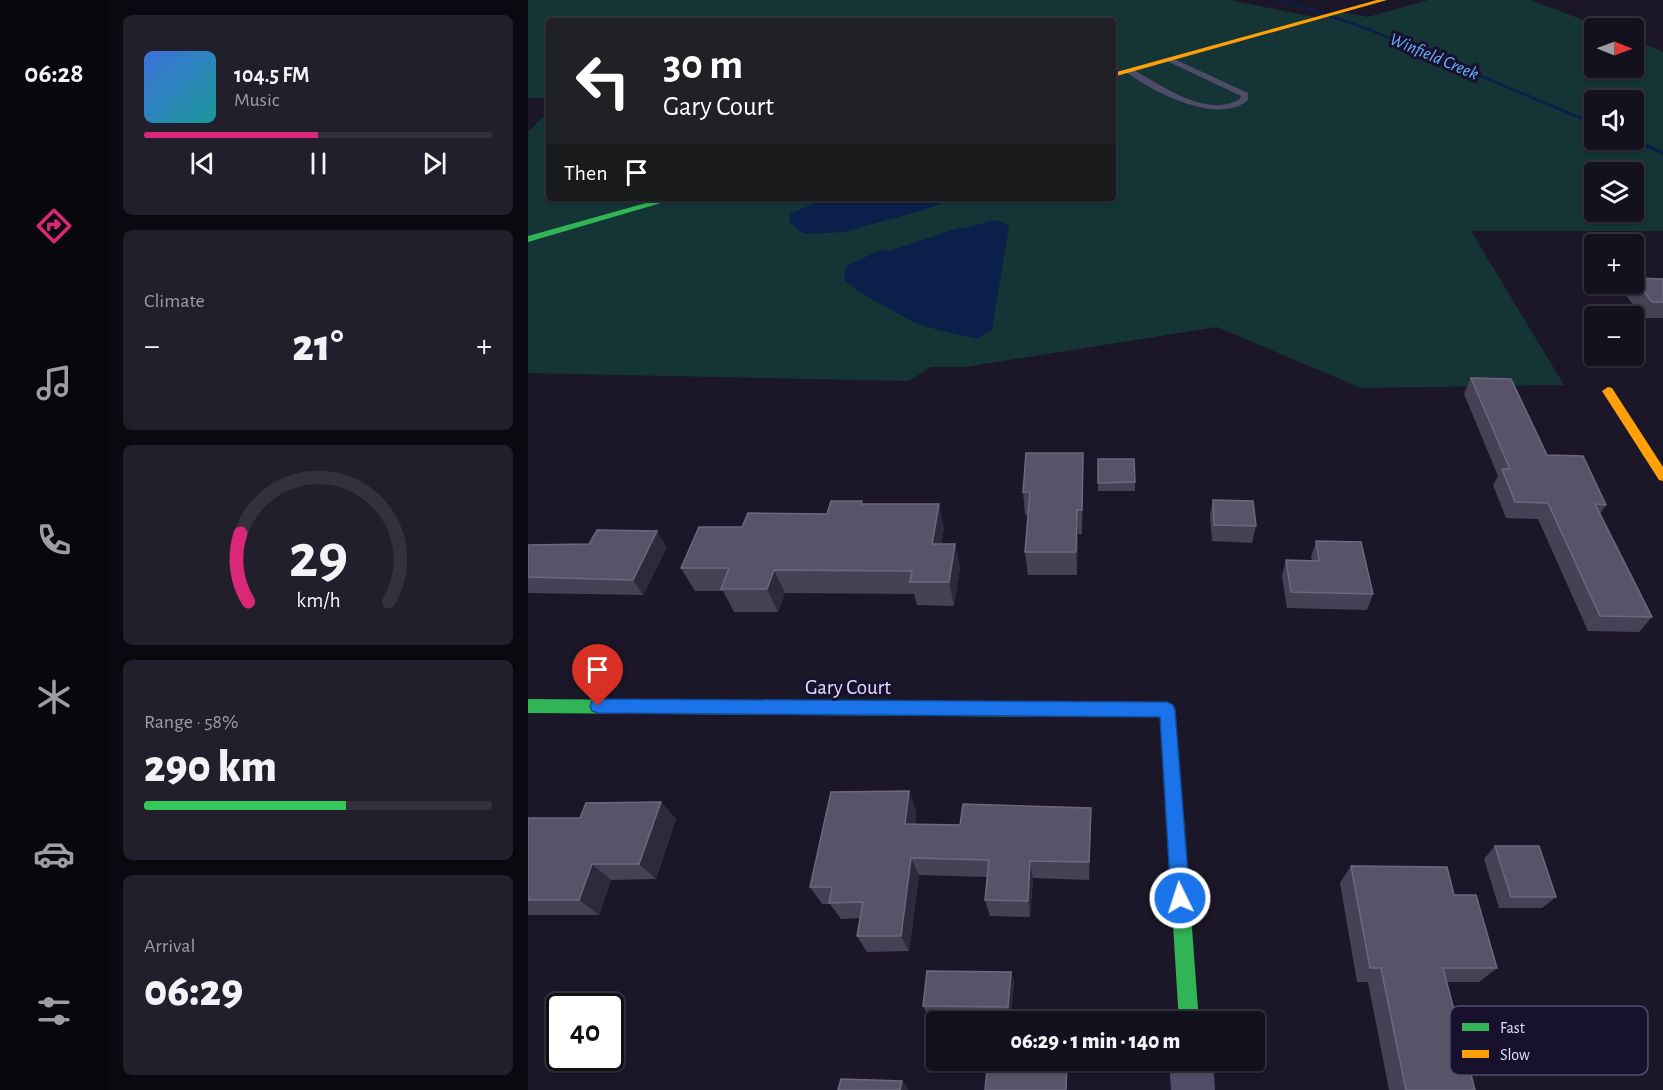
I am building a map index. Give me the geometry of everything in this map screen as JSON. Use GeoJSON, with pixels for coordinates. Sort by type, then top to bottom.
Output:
{"type":"FeatureCollection","features":[{"type":"Feature","properties":{"kind":"street"},"geometry":{"type":"LineString","coordinates":[[1116,74],[1384,0]]}},
{"type":"Feature","properties":{"kind":"street"},"geometry":{"type":"LineString","coordinates":[[528,239],[663,201]]}},
{"type":"Feature","properties":{"kind":"street"},"geometry":{"type":"LineString","coordinates":[[1608,391],[1663,477]]}},
{"type":"Feature","properties":{"kind":"street","name":"Gary Court"},"geometry":{"type":"LineString","coordinates":[[528,706],[1167,710],[1188,1011]]}},
{"type":"Feature","properties":{"kind":"street"},"geometry":{"type":"LineString","coordinates":[[1192,1071],[1193,1090]]}},
{"type":"Feature","properties":{"kind":"lane"},"geometry":{"type":"LineString","coordinates":[[1129,71],[1207,109],[1232,108],[1244,100],[1245,95],[1170,59]]}},
{"type":"Feature","properties":{"kind":"green space"},"geometry":{"type":"Polygon","coordinates":[[[528,0],[1229,0],[1319,18],[1342,12],[1368,17],[1428,0],[1531,0],[1584,20],[1584,78],[1644,78],[1644,44],[1663,52],[1663,231],[1471,231],[1564,385],[1361,388],[1217,327],[965,367],[931,367],[909,381],[528,373],[528,132],[546,114],[546,201],[1116,201],[1116,18],[546,18],[546,98],[528,98],[528,0]]]}},
{"type":"Feature","properties":{"kind":"water"},"geometry":{"type":"Polygon","coordinates":[[[822,201],[948,201],[843,232],[804,234],[789,222],[791,213],[822,201]]]}},
{"type":"Feature","properties":{"kind":"water"},"geometry":{"type":"Polygon","coordinates":[[[996,220],[1009,226],[992,329],[977,339],[913,322],[859,292],[844,280],[846,266],[881,250],[889,251],[959,228],[996,220]]]}},
{"type":"Feature","properties":{"kind":"building"},"geometry":{"type":"Polygon","coordinates":[[[1644,278],[1663,279],[1663,302],[1652,302],[1644,291],[1644,278]]]}},
{"type":"Feature","properties":{"kind":"building"},"geometry":{"type":"Polygon","coordinates":[[[1471,378],[1511,379],[1547,455],[1583,456],[1606,505],[1595,504],[1652,617],[1600,616],[1548,503],[1515,502],[1502,469],[1510,469],[1471,378]]]}},
{"type":"Feature","properties":{"kind":"building"},"geometry":{"type":"Polygon","coordinates":[[[1026,453],[1083,453],[1082,510],[1077,510],[1076,552],[1025,552],[1030,492],[1023,492],[1026,453]]]}},
{"type":"Feature","properties":{"kind":"building"},"geometry":{"type":"Polygon","coordinates":[[[1098,459],[1134,459],[1135,482],[1098,483],[1098,459]]]}},
{"type":"Feature","properties":{"kind":"building"},"geometry":{"type":"Polygon","coordinates":[[[1213,500],[1253,501],[1256,526],[1214,525],[1213,500]]]}},
{"type":"Feature","properties":{"kind":"building"},"geometry":{"type":"Polygon","coordinates":[[[831,501],[862,501],[861,504],[939,504],[932,544],[955,544],[949,582],[910,582],[912,571],[774,570],[767,589],[721,589],[729,568],[681,568],[699,527],[742,527],[748,513],[827,514],[831,501]]]}},
{"type":"Feature","properties":{"kind":"building"},"geometry":{"type":"Polygon","coordinates":[[[597,530],[657,531],[633,580],[528,577],[528,545],[589,544],[597,530]]]}},
{"type":"Feature","properties":{"kind":"building"},"geometry":{"type":"Polygon","coordinates":[[[1316,541],[1361,542],[1373,594],[1291,592],[1286,560],[1319,561],[1316,541]]]}},
{"type":"Feature","properties":{"kind":"building"},"geometry":{"type":"Polygon","coordinates":[[[909,791],[905,824],[960,825],[963,804],[1091,808],[1089,862],[1030,861],[1028,901],[985,900],[989,860],[911,858],[901,936],[857,936],[863,902],[829,903],[832,887],[810,887],[831,792],[909,791]]]}},
{"type":"Feature","properties":{"kind":"building"},"geometry":{"type":"Polygon","coordinates":[[[661,802],[639,864],[592,864],[579,900],[528,900],[528,818],[580,818],[586,803],[661,802]]]}},
{"type":"Feature","properties":{"kind":"building"},"geometry":{"type":"Polygon","coordinates":[[[1495,846],[1539,846],[1556,897],[1511,897],[1495,846]]]}},
{"type":"Feature","properties":{"kind":"building"},"geometry":{"type":"Polygon","coordinates":[[[1351,866],[1447,867],[1454,895],[1476,895],[1497,968],[1443,968],[1453,1006],[1450,1006],[1450,1075],[1471,1075],[1475,1090],[1406,1090],[1381,968],[1370,968],[1351,866]]]}},
{"type":"Feature","properties":{"kind":"building"},"geometry":{"type":"Polygon","coordinates":[[[927,971],[1011,972],[1008,1007],[923,1006],[927,971]]]}},
{"type":"Feature","properties":{"kind":"building"},"geometry":{"type":"Polygon","coordinates":[[[987,1071],[1067,1071],[1066,1090],[985,1090],[987,1071]]]}},
{"type":"Feature","properties":{"kind":"building"},"geometry":{"type":"Polygon","coordinates":[[[841,1079],[902,1081],[900,1090],[838,1090],[841,1079]]]}},
{"type":"Feature","properties":{"kind":"waterway","name":"Winfield Creek"},"geometry":{"type":"LineString","coordinates":[[1270,0],[1291,3],[1368,29],[1584,120]]}},
{"type":"Feature","properties":{"kind":"waterway","name":"Winfield Creek"},"geometry":{"type":"LineString","coordinates":[[1644,145],[1663,153]]}},
{"type":"Feature","properties":{"kind":"traffic: fast"},"geometry":{"type":"LineString","coordinates":[[528,239],[663,201]]}},
{"type":"Feature","properties":{"kind":"traffic: fast"},"geometry":{"type":"LineString","coordinates":[[528,706],[1093,710]]}},
{"type":"Feature","properties":{"kind":"traffic: fast"},"geometry":{"type":"LineString","coordinates":[[1178,861],[1188,1011]]}},
{"type":"Feature","properties":{"kind":"traffic: slow"},"geometry":{"type":"LineString","coordinates":[[1116,74],[1384,0]]}},
{"type":"Feature","properties":{"kind":"traffic: slow"},"geometry":{"type":"LineString","coordinates":[[1608,391],[1663,477]]}},
{"type":"Feature","properties":{"kind":"traffic: slow"},"geometry":{"type":"LineString","coordinates":[[1093,710],[1167,710],[1178,861]]}},
{"type":"Feature","properties":{"kind":"route"},"geometry":{"type":"LineString","coordinates":[[598,706],[1167,710],[1180,898]]}}]}
